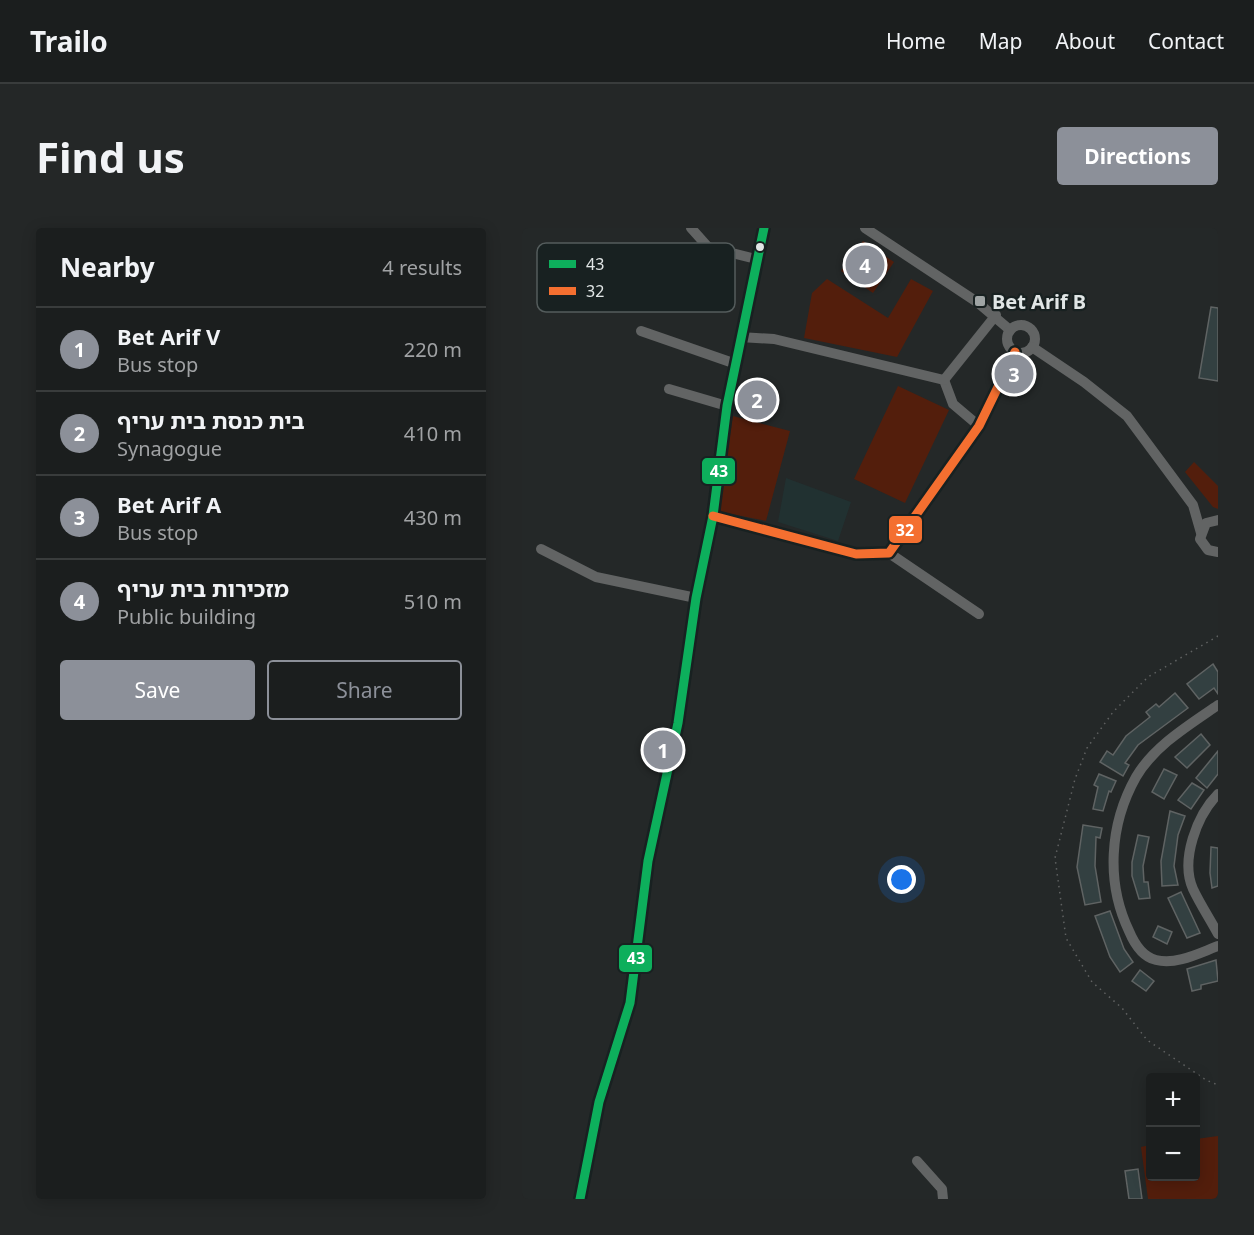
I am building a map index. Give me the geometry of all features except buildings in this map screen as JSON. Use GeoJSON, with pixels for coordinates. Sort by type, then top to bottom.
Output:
{"type":"FeatureCollection","features":[{"type":"Feature","properties":{"kind":"street"},"geometry":{"type":"LineString","coordinates":[[691,228],[704,243]]}},
{"type":"Feature","properties":{"kind":"street"},"geometry":{"type":"LineString","coordinates":[[580,1199],[599,1102],[630,1003],[648,861],[678,723],[696,598],[713,516],[727,406],[764,228]]}},
{"type":"Feature","properties":{"kind":"street"},"geometry":{"type":"LineString","coordinates":[[865,228],[996,315],[1010,330]]}},
{"type":"Feature","properties":{"kind":"street"},"geometry":{"type":"LineString","coordinates":[[735,254],[756,259]]}},
{"type":"Feature","properties":{"kind":"street"},"geometry":{"type":"LineString","coordinates":[[944,380],[996,315]]}},
{"type":"Feature","properties":{"kind":"street"},"geometry":{"type":"LineString","coordinates":[[1018,326],[1031,330],[1034,338],[1032,347],[1024,352],[1015,352],[1007,342],[1010,330],[1018,326]]}},
{"type":"Feature","properties":{"kind":"street"},"geometry":{"type":"LineString","coordinates":[[641,331],[736,364]]}},
{"type":"Feature","properties":{"kind":"street"},"geometry":{"type":"LineString","coordinates":[[740,337],[774,339],[944,380]]}},
{"type":"Feature","properties":{"kind":"street"},"geometry":{"type":"LineString","coordinates":[[1032,347],[1084,382],[1127,416],[1193,505],[1216,520]]}},
{"type":"Feature","properties":{"kind":"street"},"geometry":{"type":"LineString","coordinates":[[889,553],[979,426],[1015,352]]}},
{"type":"Feature","properties":{"kind":"street"},"geometry":{"type":"LineString","coordinates":[[944,380],[953,404],[979,426]]}},
{"type":"Feature","properties":{"kind":"street"},"geometry":{"type":"LineString","coordinates":[[669,389],[727,406]]}},
{"type":"Feature","properties":{"kind":"street"},"geometry":{"type":"LineString","coordinates":[[1193,505],[1204,547],[1217,553]]}},
{"type":"Feature","properties":{"kind":"street"},"geometry":{"type":"LineString","coordinates":[[713,516],[856,554],[889,553],[980,614]]}},
{"type":"Feature","properties":{"kind":"street"},"geometry":{"type":"LineString","coordinates":[[1200,533],[1206,523],[1216,520]]}},
{"type":"Feature","properties":{"kind":"street"},"geometry":{"type":"LineString","coordinates":[[541,549],[596,577],[696,598]]}},
{"type":"Feature","properties":{"kind":"street"},"geometry":{"type":"LineString","coordinates":[[1218,705],[1162,746],[1136,777],[1118,828],[1112,863],[1120,911],[1138,948],[1153,960],[1164,962],[1176,960],[1218,946]]}},
{"type":"Feature","properties":{"kind":"street"},"geometry":{"type":"LineString","coordinates":[[1218,794],[1198,825],[1191,846],[1189,869],[1192,887],[1218,934]]}},
{"type":"Feature","properties":{"kind":"street"},"geometry":{"type":"LineString","coordinates":[[917,1161],[942,1189],[943,1199]]}},
{"type":"Feature","properties":{"kind":"shaded area"},"geometry":{"type":"Polygon","coordinates":[[[863,241],[894,262],[873,293],[841,271],[863,241]]]}},
{"type":"Feature","properties":{"kind":"shaded area"},"geometry":{"type":"Polygon","coordinates":[[[827,279],[888,318],[911,279],[933,291],[897,357],[804,338],[812,293],[827,279]]]}},
{"type":"Feature","properties":{"kind":"shaded area"},"geometry":{"type":"Polygon","coordinates":[[[898,386],[949,410],[905,503],[854,479],[898,386]]]}},
{"type":"Feature","properties":{"kind":"shaded area"},"geometry":{"type":"Polygon","coordinates":[[[733,416],[790,431],[766,521],[721,512],[720,499],[733,416]]]}},
{"type":"Feature","properties":{"kind":"shaded area"},"geometry":{"type":"Polygon","coordinates":[[[1194,462],[1218,486],[1218,509],[1213,507],[1185,472],[1194,462]]]}},
{"type":"Feature","properties":{"kind":"shaded area"},"geometry":{"type":"Polygon","coordinates":[[[786,478],[851,502],[838,541],[778,522],[786,478]]]}},
{"type":"Feature","properties":{"kind":"shaded area"},"geometry":{"type":"Polygon","coordinates":[[[1218,1136],[1218,1199],[1148,1199],[1141,1147],[1146,1146],[1146,1181],[1200,1181],[1200,1138],[1218,1136]]]}},
{"type":"Feature","properties":{"kind":"transit line","name":"43"},"geometry":{"type":"LineString","coordinates":[[580,1199],[599,1102],[630,1003],[648,861],[678,723],[696,598],[713,516],[727,406],[764,228]]}},
{"type":"Feature","properties":{"kind":"transit line","name":"32"},"geometry":{"type":"LineString","coordinates":[[713,516],[856,554],[889,553],[979,426],[1015,352]]}},
{"type":"Feature","properties":{"kind":"place","name":"מזכירות בית עריף"},"geometry":{"type":"Point","coordinates":[865,265]}},
{"type":"Feature","properties":{"kind":"place","name":"Bet Arif B"},"geometry":{"type":"Point","coordinates":[980,301]}},
{"type":"Feature","properties":{"kind":"place","name":"Bet Arif A"},"geometry":{"type":"Point","coordinates":[1014,374]}},
{"type":"Feature","properties":{"kind":"place","name":"בית כנסת בית עריף"},"geometry":{"type":"Point","coordinates":[757,400]}},
{"type":"Feature","properties":{"kind":"place","name":"Bet Arif V"},"geometry":{"type":"Point","coordinates":[663,750]}}]}
